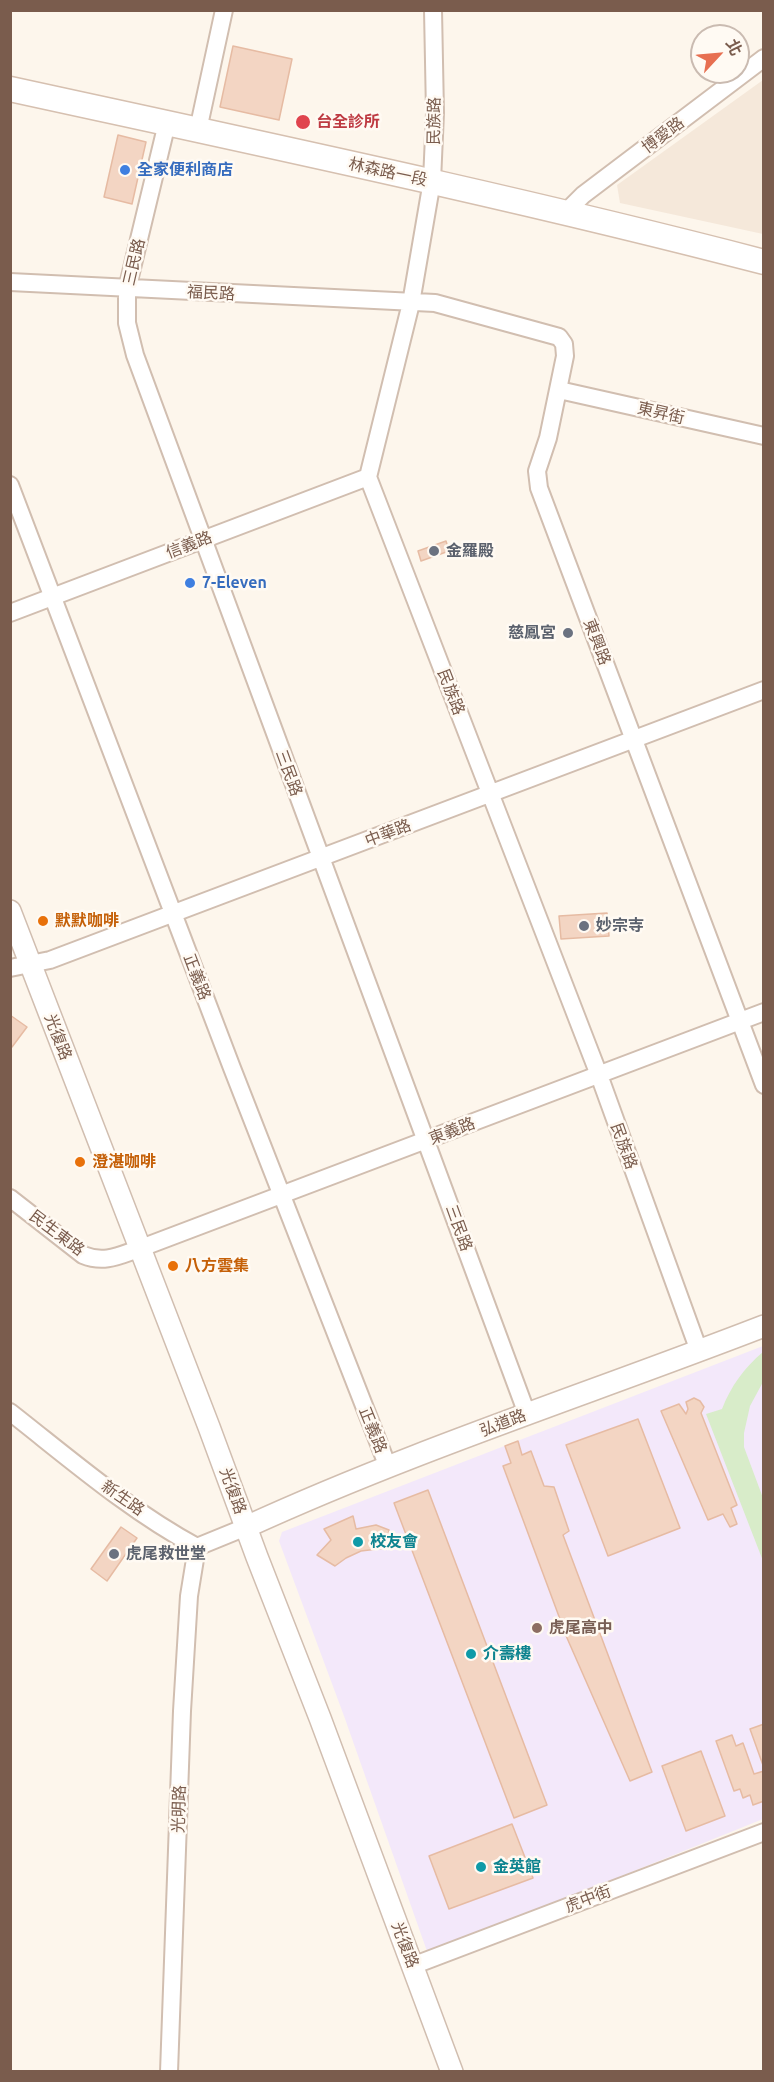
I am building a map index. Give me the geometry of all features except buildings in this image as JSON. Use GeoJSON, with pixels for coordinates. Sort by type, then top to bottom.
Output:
{"type":"FeatureCollection","features":[{"type":"Feature","properties":{"kind":"main road","name":"林森路一段"},"geometry":{"type":"LineString","coordinates":[[10,89],[432,181],[564,214],[615,223],[764,262]]}},
{"type":"Feature","properties":{"kind":"street"},"geometry":{"type":"LineString","coordinates":[[198,130],[224,10]]}},
{"type":"Feature","properties":{"kind":"street","name":"民族路"},"geometry":{"type":"LineString","coordinates":[[433,10],[435,113],[432,181],[411,303],[368,477],[598,1075],[699,1351]]}},
{"type":"Feature","properties":{"kind":"street","name":"博愛路"},"geometry":{"type":"LineString","coordinates":[[564,214],[583,195],[764,58]]}},
{"type":"Feature","properties":{"kind":"street","name":"三民路"},"geometry":{"type":"LineString","coordinates":[[167,123],[127,290],[127,323],[135,355],[527,1414]]}},
{"type":"Feature","properties":{"kind":"street","name":"福民路"},"geometry":{"type":"LineString","coordinates":[[10,282],[127,290],[411,303]]}},
{"type":"Feature","properties":{"kind":"street","name":"東興路"},"geometry":{"type":"LineString","coordinates":[[411,303],[435,303],[559,337],[564,344],[565,356],[559,390],[548,438],[537,471],[539,488],[764,1085]]}},
{"type":"Feature","properties":{"kind":"street","name":"東昇街"},"geometry":{"type":"LineString","coordinates":[[559,390],[764,436]]}},
{"type":"Feature","properties":{"kind":"street","name":"信義路"},"geometry":{"type":"LineString","coordinates":[[10,614],[368,477]]}},
{"type":"Feature","properties":{"kind":"street","name":"正義路"},"geometry":{"type":"LineString","coordinates":[[10,485],[280,1195],[388,1467]]}},
{"type":"Feature","properties":{"kind":"street","name":"中華路"},"geometry":{"type":"LineString","coordinates":[[21,966],[50,960],[764,690]]}},
{"type":"Feature","properties":{"kind":"street","name":"光復路"},"geometry":{"type":"LineString","coordinates":[[10,911],[21,966],[141,1248],[452,2072]]}},
{"type":"Feature","properties":{"kind":"street","name":"東義路"},"geometry":{"type":"LineString","coordinates":[[141,1248],[764,1012]]}},
{"type":"Feature","properties":{"kind":"street","name":"民生東路"},"geometry":{"type":"LineString","coordinates":[[10,1198],[83,1255],[103,1260],[141,1248]]}},
{"type":"Feature","properties":{"kind":"street","name":"弘道路"},"geometry":{"type":"LineString","coordinates":[[246,1527],[388,1467],[764,1326]]}},
{"type":"Feature","properties":{"kind":"street","name":"新生路"},"geometry":{"type":"LineString","coordinates":[[10,1412],[169,1532],[197,1547]]}},
{"type":"Feature","properties":{"kind":"street"},"geometry":{"type":"LineString","coordinates":[[197,1547],[246,1527]]}},
{"type":"Feature","properties":{"kind":"street","name":"光明路"},"geometry":{"type":"LineString","coordinates":[[169,2072],[182,1712],[189,1596],[197,1547]]}},
{"type":"Feature","properties":{"kind":"street","name":"虎中街"},"geometry":{"type":"LineString","coordinates":[[412,1966],[764,1832]]}},
{"type":"Feature","properties":{"kind":"shaded area"},"geometry":{"type":"Polygon","coordinates":[[[763,80],[763,234],[620,203],[617,185],[763,80]]]}},
{"type":"Feature","properties":{"kind":"shaded area","name":"虎尾高中"},"geometry":{"type":"Polygon","coordinates":[[[763,1346],[763,1819],[428,1954],[279,1541],[282,1532],[763,1346]]]}},
{"type":"Feature","properties":{"kind":"green space"},"geometry":{"type":"Polygon","coordinates":[[[763,1352],[763,1382],[750,1406],[744,1433],[744,1447],[763,1498],[763,1561],[706,1414],[722,1409],[739,1378],[763,1352]]]}},
{"type":"Feature","properties":{"kind":"place","name":"台全診所"},"geometry":{"type":"Point","coordinates":[303,122]}},
{"type":"Feature","properties":{"kind":"place","name":"全家便利商店"},"geometry":{"type":"Point","coordinates":[125,170]}},
{"type":"Feature","properties":{"kind":"place","name":"金羅殿"},"geometry":{"type":"Point","coordinates":[434,551]}},
{"type":"Feature","properties":{"kind":"place","name":"7-Eleven"},"geometry":{"type":"Point","coordinates":[190,583]}},
{"type":"Feature","properties":{"kind":"place","name":"慈鳳宮"},"geometry":{"type":"Point","coordinates":[568,633]}},
{"type":"Feature","properties":{"kind":"place","name":"默默咖啡"},"geometry":{"type":"Point","coordinates":[43,921]}},
{"type":"Feature","properties":{"kind":"place","name":"妙宗寺"},"geometry":{"type":"Point","coordinates":[584,926]}},
{"type":"Feature","properties":{"kind":"place","name":"澄湛咖啡"},"geometry":{"type":"Point","coordinates":[80,1162]}},
{"type":"Feature","properties":{"kind":"place","name":"八方雲集"},"geometry":{"type":"Point","coordinates":[173,1266]}},
{"type":"Feature","properties":{"kind":"place","name":"校友會"},"geometry":{"type":"Point","coordinates":[358,1542]}},
{"type":"Feature","properties":{"kind":"place","name":"虎尾救世堂"},"geometry":{"type":"Point","coordinates":[114,1554]}},
{"type":"Feature","properties":{"kind":"place","name":"虎尾高中"},"geometry":{"type":"Point","coordinates":[537,1628]}},
{"type":"Feature","properties":{"kind":"place","name":"介壽樓"},"geometry":{"type":"Point","coordinates":[471,1654]}},
{"type":"Feature","properties":{"kind":"place","name":"金英館"},"geometry":{"type":"Point","coordinates":[481,1867]}}]}
